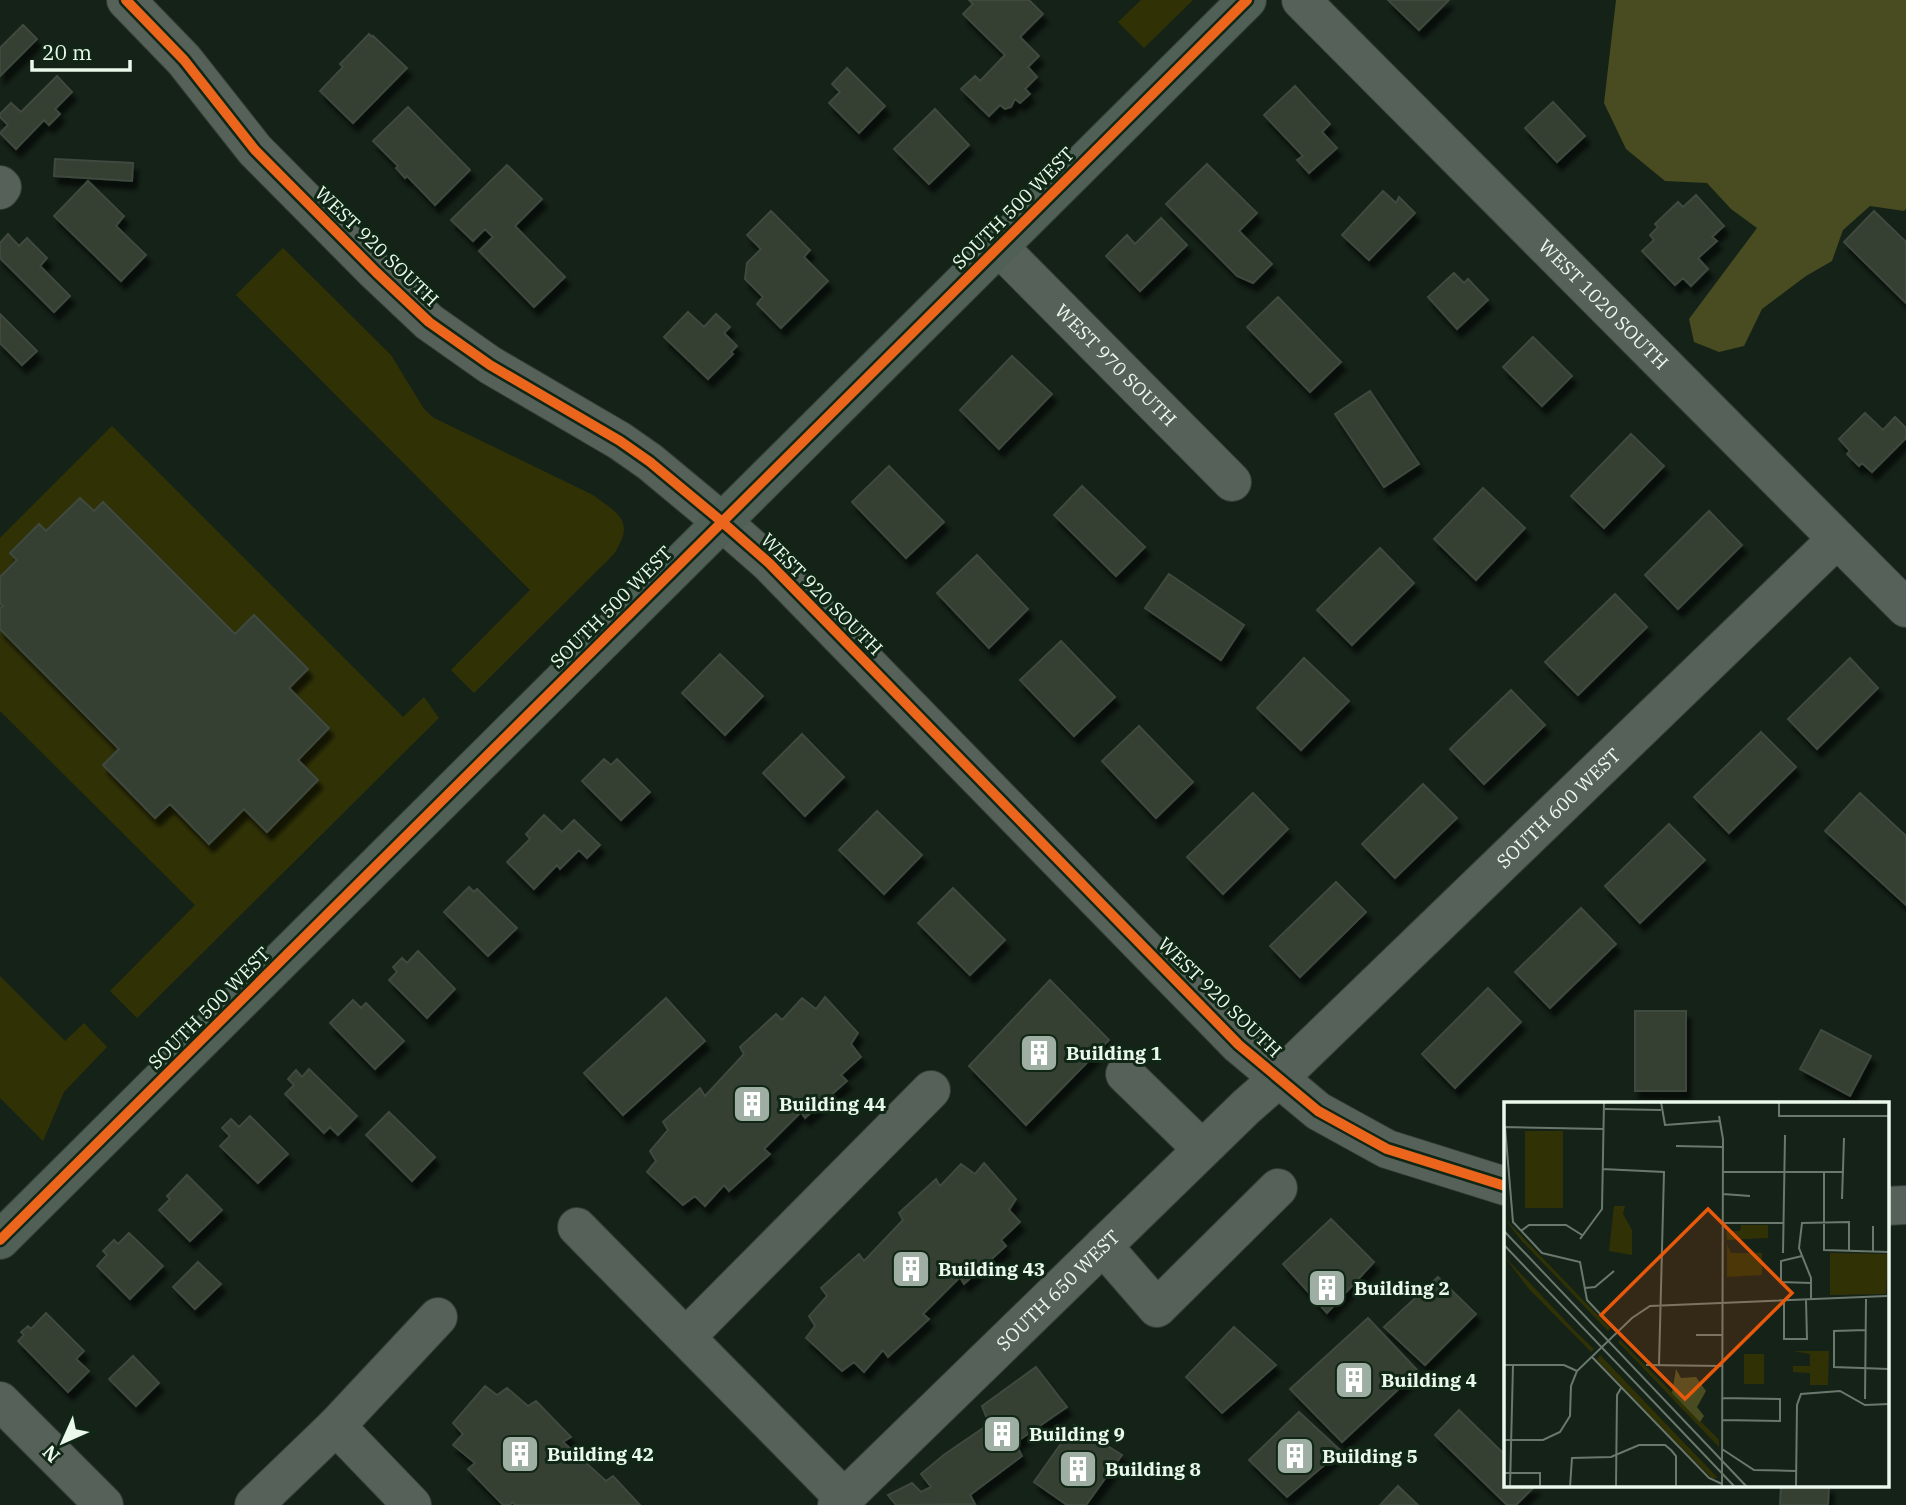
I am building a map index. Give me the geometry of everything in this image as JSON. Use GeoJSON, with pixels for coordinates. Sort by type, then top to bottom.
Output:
{"type":"FeatureCollection","features":[{"type":"Feature","properties":{"kind":"main road","name":"SOUTH 500 WEST"},"geometry":{"type":"LineString","coordinates":[[0,1240],[1247,0]]}},
{"type":"Feature","properties":{"kind":"street","name":"WEST 1020 SOUTH"},"geometry":{"type":"LineString","coordinates":[[1301,0],[1906,608]]}},
{"type":"Feature","properties":{"kind":"street","name":"WEST 920 SOUTH"},"geometry":{"type":"LineString","coordinates":[[130,1],[184,60],[255,150],[376,272],[429,321],[490,365],[620,441],[672,479],[722,521],[769,564],[1239,1045],[1318,1111],[1387,1149],[1504,1186]]}},
{"type":"Feature","properties":{"kind":"street","name":"WEST 970 SOUTH"},"geometry":{"type":"LineString","coordinates":[[999,247],[1232,482]]}},
{"type":"Feature","properties":{"kind":"street","name":"SOUTH 600 WEST"},"geometry":{"type":"LineString","coordinates":[[1279,1078],[1837,540]]}},
{"type":"Feature","properties":{"kind":"street"},"geometry":{"type":"LineString","coordinates":[[1125,1074],[1202,1149]]}},
{"type":"Feature","properties":{"kind":"street","name":"SOUTH 650 WEST"},"geometry":{"type":"LineString","coordinates":[[840,1502],[1202,1149],[1279,1078]]}},
{"type":"Feature","properties":{"kind":"street"},"geometry":{"type":"LineString","coordinates":[[686,1337],[931,1090]]}},
{"type":"Feature","properties":{"kind":"street"},"geometry":{"type":"LineString","coordinates":[[1103,1245],[1157,1308],[1278,1188]]}},
{"type":"Feature","properties":{"kind":"street"},"geometry":{"type":"LineString","coordinates":[[1888,1206],[1906,1205]]}},
{"type":"Feature","properties":{"kind":"street"},"geometry":{"type":"LineString","coordinates":[[577,1227],[686,1337],[840,1502]]}},
{"type":"Feature","properties":{"kind":"street"},"geometry":{"type":"LineString","coordinates":[[254,1505],[336,1426],[438,1317]]}},
{"type":"Feature","properties":{"kind":"street"},"geometry":{"type":"LineString","coordinates":[[0,1401],[104,1505]]}},
{"type":"Feature","properties":{"kind":"street"},"geometry":{"type":"LineString","coordinates":[[336,1426],[412,1505]]}},
{"type":"Feature","properties":{"kind":"shaded area"},"geometry":{"type":"Polygon","coordinates":[[[1141,0],[1193,0],[1144,48],[1118,22],[1141,0]]]}},
{"type":"Feature","properties":{"kind":"shaded area"},"geometry":{"type":"Polygon","coordinates":[[[283,248],[391,355],[424,409],[434,418],[593,495],[622,520],[623,534],[614,554],[474,693],[451,670],[530,590],[236,295],[283,248]]]}},
{"type":"Feature","properties":{"kind":"shaded area"},"geometry":{"type":"Polygon","coordinates":[[[112,426],[403,717],[424,697],[439,718],[137,1018],[110,991],[195,905],[0,711],[0,538],[112,426]]]}},
{"type":"Feature","properties":{"kind":"shaded area"},"geometry":{"type":"Polygon","coordinates":[[[0,976],[65,1041],[84,1023],[107,1047],[64,1092],[43,1141],[0,1098],[0,976]]]}},
{"type":"Feature","properties":{"kind":"green space"},"geometry":{"type":"Polygon","coordinates":[[[1616,0],[1906,0],[1906,209],[1904,211],[1870,206],[1843,230],[1832,261],[1806,276],[1762,309],[1744,346],[1719,352],[1694,342],[1689,319],[1757,228],[1731,209],[1707,183],[1665,181],[1626,149],[1604,103],[1616,0]]]}},
{"type":"Feature","properties":{"kind":"building"},"geometry":{"type":"Polygon","coordinates":[[[969,0],[1029,0],[1043,14],[1020,37],[1039,56],[1028,67],[1037,77],[1025,89],[1030,94],[1020,103],[1015,99],[1011,107],[1005,109],[1000,105],[989,116],[961,89],[975,76],[980,81],[1005,55],[963,14],[973,4],[969,0]]]}},
{"type":"Feature","properties":{"kind":"building"},"geometry":{"type":"Polygon","coordinates":[[[1388,0],[1449,0],[1419,30],[1388,0]]]}},
{"type":"Feature","properties":{"kind":"building"},"geometry":{"type":"Polygon","coordinates":[[[23,25],[37,39],[0,76],[0,48],[23,25]]]}},
{"type":"Feature","properties":{"kind":"building"},"geometry":{"type":"Polygon","coordinates":[[[369,34],[407,68],[353,123],[320,91],[343,67],[340,64],[369,34]]]}},
{"type":"Feature","properties":{"kind":"building"},"geometry":{"type":"Polygon","coordinates":[[[847,68],[885,106],[859,133],[829,103],[840,92],[832,84],[847,68]]]}},
{"type":"Feature","properties":{"kind":"building"},"geometry":{"type":"Polygon","coordinates":[[[57,76],[72,92],[55,109],[60,114],[49,125],[44,120],[16,149],[0,133],[8,125],[0,114],[11,103],[21,112],[57,76]]]}},
{"type":"Feature","properties":{"kind":"building"},"geometry":{"type":"Polygon","coordinates":[[[1295,86],[1330,124],[1322,132],[1337,148],[1309,173],[1297,160],[1303,156],[1264,115],[1295,86]]]}},
{"type":"Feature","properties":{"kind":"building"},"geometry":{"type":"Polygon","coordinates":[[[1553,102],[1585,136],[1557,162],[1525,128],[1553,102]]]}},
{"type":"Feature","properties":{"kind":"building"},"geometry":{"type":"Polygon","coordinates":[[[408,107],[470,170],[435,205],[407,176],[405,178],[396,168],[398,166],[373,141],[408,107]]]}},
{"type":"Feature","properties":{"kind":"building"},"geometry":{"type":"Polygon","coordinates":[[[935,109],[969,145],[929,184],[894,149],[935,109]]]}},
{"type":"Feature","properties":{"kind":"building"},"geometry":{"type":"Polygon","coordinates":[[[55,159],[133,163],[132,181],[54,176],[55,159]]]}},
{"type":"Feature","properties":{"kind":"building"},"geometry":{"type":"Polygon","coordinates":[[[1207,164],[1257,213],[1239,231],[1272,264],[1253,283],[1237,276],[1166,204],[1207,164]]]}},
{"type":"Feature","properties":{"kind":"building"},"geometry":{"type":"Polygon","coordinates":[[[507,165],[542,199],[515,226],[565,277],[534,307],[479,251],[493,237],[485,229],[473,241],[451,220],[507,165]]]}},
{"type":"Feature","properties":{"kind":"building"},"geometry":{"type":"Polygon","coordinates":[[[88,181],[124,216],[116,226],[146,255],[121,281],[54,216],[88,181]]]}},
{"type":"Feature","properties":{"kind":"building"},"geometry":{"type":"Polygon","coordinates":[[[1383,191],[1396,203],[1399,197],[1415,213],[1369,260],[1342,235],[1383,191]]]}},
{"type":"Feature","properties":{"kind":"building"},"geometry":{"type":"Polygon","coordinates":[[[1696,195],[1724,226],[1712,237],[1717,241],[1698,258],[1708,269],[1691,286],[1683,278],[1675,285],[1642,251],[1654,240],[1650,235],[1658,227],[1655,224],[1678,202],[1683,207],[1696,195]]]}},
{"type":"Feature","properties":{"kind":"building"},"geometry":{"type":"Polygon","coordinates":[[[771,211],[810,250],[804,257],[828,281],[781,328],[757,304],[763,297],[745,279],[747,263],[761,249],[747,235],[771,211]]]}},
{"type":"Feature","properties":{"kind":"building"},"geometry":{"type":"Polygon","coordinates":[[[1874,211],[1906,242],[1906,303],[1844,242],[1874,211]]]}},
{"type":"Feature","properties":{"kind":"building"},"geometry":{"type":"Polygon","coordinates":[[[1161,218],[1187,245],[1140,291],[1106,256],[1127,235],[1135,244],[1161,218]]]}},
{"type":"Feature","properties":{"kind":"building"},"geometry":{"type":"Polygon","coordinates":[[[8,234],[19,246],[27,238],[47,258],[40,266],[70,296],[54,312],[0,258],[0,243],[8,234]]]}},
{"type":"Feature","properties":{"kind":"building"},"geometry":{"type":"Polygon","coordinates":[[[1454,273],[1464,283],[1468,279],[1488,300],[1457,329],[1428,297],[1454,273]]]}},
{"type":"Feature","properties":{"kind":"building"},"geometry":{"type":"Polygon","coordinates":[[[1278,297],[1341,362],[1310,392],[1247,327],[1278,297]]]}},
{"type":"Feature","properties":{"kind":"building"},"geometry":{"type":"Polygon","coordinates":[[[688,312],[704,327],[716,314],[730,327],[724,333],[737,346],[731,352],[733,354],[708,379],[664,337],[688,312]]]}},
{"type":"Feature","properties":{"kind":"building"},"geometry":{"type":"Polygon","coordinates":[[[0,314],[37,351],[22,365],[0,343],[0,314]]]}},
{"type":"Feature","properties":{"kind":"building"},"geometry":{"type":"Polygon","coordinates":[[[1533,337],[1572,376],[1542,406],[1503,367],[1533,337]]]}},
{"type":"Feature","properties":{"kind":"building"},"geometry":{"type":"Polygon","coordinates":[[[1012,356],[1052,394],[999,449],[960,410],[1012,356]]]}},
{"type":"Feature","properties":{"kind":"building"},"geometry":{"type":"Polygon","coordinates":[[[1370,391],[1419,464],[1384,487],[1335,414],[1370,391]]]}},
{"type":"Feature","properties":{"kind":"building"},"geometry":{"type":"Polygon","coordinates":[[[1865,413],[1883,430],[1895,417],[1906,428],[1906,438],[1872,472],[1862,463],[1859,466],[1847,454],[1850,451],[1839,439],[1865,413]]]}},
{"type":"Feature","properties":{"kind":"building"},"geometry":{"type":"Polygon","coordinates":[[[1631,434],[1664,466],[1604,528],[1571,496],[1631,434]]]}},
{"type":"Feature","properties":{"kind":"building"},"geometry":{"type":"Polygon","coordinates":[[[889,466],[944,522],[906,558],[852,502],[889,466]]]}},
{"type":"Feature","properties":{"kind":"building"},"geometry":{"type":"Polygon","coordinates":[[[1082,486],[1145,547],[1116,576],[1054,515],[1082,486]]]}},
{"type":"Feature","properties":{"kind":"building"},"geometry":{"type":"Polygon","coordinates":[[[1483,488],[1525,528],[1476,580],[1434,539],[1483,488]]]}},
{"type":"Feature","properties":{"kind":"building"},"geometry":{"type":"Polygon","coordinates":[[[80,498],[94,511],[103,502],[235,634],[254,615],[308,669],[289,688],[329,728],[298,760],[318,780],[267,832],[244,809],[209,844],[170,804],[155,818],[103,765],[119,749],[0,629],[0,608],[3,606],[0,603],[0,577],[17,560],[10,553],[39,524],[46,531],[80,498]]]}},
{"type":"Feature","properties":{"kind":"building"},"geometry":{"type":"Polygon","coordinates":[[[1709,511],[1742,545],[1678,609],[1645,575],[1709,511]]]}},
{"type":"Feature","properties":{"kind":"building"},"geometry":{"type":"Polygon","coordinates":[[[1380,548],[1414,583],[1352,645],[1317,610],[1380,548]]]}},
{"type":"Feature","properties":{"kind":"building"},"geometry":{"type":"Polygon","coordinates":[[[977,555],[1028,609],[989,648],[937,593],[977,555]]]}},
{"type":"Feature","properties":{"kind":"building"},"geometry":{"type":"Polygon","coordinates":[[[1169,574],[1244,625],[1221,660],[1145,608],[1169,574]]]}},
{"type":"Feature","properties":{"kind":"building"},"geometry":{"type":"Polygon","coordinates":[[[1615,594],[1647,627],[1578,695],[1545,662],[1615,594]]]}},
{"type":"Feature","properties":{"kind":"building"},"geometry":{"type":"Polygon","coordinates":[[[1061,641],[1115,697],[1074,736],[1020,680],[1061,641]]]}},
{"type":"Feature","properties":{"kind":"building"},"geometry":{"type":"Polygon","coordinates":[[[720,654],[763,696],[725,735],[682,693],[720,654]]]}},
{"type":"Feature","properties":{"kind":"building"},"geometry":{"type":"Polygon","coordinates":[[[1304,658],[1349,701],[1301,750],[1257,708],[1304,658]]]}},
{"type":"Feature","properties":{"kind":"building"},"geometry":{"type":"Polygon","coordinates":[[[1850,658],[1878,688],[1817,749],[1788,719],[1850,658]]]}},
{"type":"Feature","properties":{"kind":"building"},"geometry":{"type":"Polygon","coordinates":[[[1511,690],[1545,725],[1484,784],[1450,749],[1511,690]]]}},
{"type":"Feature","properties":{"kind":"building"},"geometry":{"type":"Polygon","coordinates":[[[1139,726],[1193,782],[1156,818],[1102,761],[1139,726]]]}},
{"type":"Feature","properties":{"kind":"building"},"geometry":{"type":"Polygon","coordinates":[[[1761,732],[1796,767],[1729,833],[1694,797],[1761,732]]]}},
{"type":"Feature","properties":{"kind":"building"},"geometry":{"type":"Polygon","coordinates":[[[802,734],[844,777],[805,816],[763,773],[802,734]]]}},
{"type":"Feature","properties":{"kind":"building"},"geometry":{"type":"Polygon","coordinates":[[[604,759],[611,765],[617,759],[650,792],[621,820],[582,781],[604,759]]]}},
{"type":"Feature","properties":{"kind":"building"},"geometry":{"type":"Polygon","coordinates":[[[1423,784],[1457,818],[1395,878],[1362,844],[1423,784]]]}},
{"type":"Feature","properties":{"kind":"building"},"geometry":{"type":"Polygon","coordinates":[[[1253,793],[1288,829],[1223,894],[1187,857],[1253,793]]]}},
{"type":"Feature","properties":{"kind":"building"},"geometry":{"type":"Polygon","coordinates":[[[1860,793],[1906,836],[1906,905],[1825,831],[1860,793]]]}},
{"type":"Feature","properties":{"kind":"building"},"geometry":{"type":"Polygon","coordinates":[[[877,811],[922,855],[884,894],[839,850],[877,811]]]}},
{"type":"Feature","properties":{"kind":"building"},"geometry":{"type":"Polygon","coordinates":[[[544,815],[562,832],[574,820],[600,845],[587,858],[579,850],[560,869],[557,865],[534,889],[507,862],[530,839],[526,834],[544,815]]]}},
{"type":"Feature","properties":{"kind":"building"},"geometry":{"type":"Polygon","coordinates":[[[1669,824],[1705,860],[1640,923],[1605,886],[1669,824]]]}},
{"type":"Feature","properties":{"kind":"building"},"geometry":{"type":"Polygon","coordinates":[[[1336,882],[1366,912],[1300,977],[1270,946],[1336,882]]]}},
{"type":"Feature","properties":{"kind":"building"},"geometry":{"type":"Polygon","coordinates":[[[469,887],[474,892],[477,889],[517,928],[488,956],[444,912],[469,887]]]}},
{"type":"Feature","properties":{"kind":"building"},"geometry":{"type":"Polygon","coordinates":[[[953,888],[1005,940],[970,975],[918,923],[953,888]]]}},
{"type":"Feature","properties":{"kind":"building"},"geometry":{"type":"Polygon","coordinates":[[[1581,908],[1616,944],[1550,1008],[1515,972],[1581,908]]]}},
{"type":"Feature","properties":{"kind":"building"},"geometry":{"type":"Polygon","coordinates":[[[418,951],[455,989],[427,1018],[389,980],[397,972],[393,967],[402,958],[407,963],[418,951]]]}},
{"type":"Feature","properties":{"kind":"building","name":"Building 1"},"geometry":{"type":"Polygon","coordinates":[[[1050,980],[1109,1040],[1026,1125],[969,1066],[1050,980]]]}},
{"type":"Feature","properties":{"kind":"building"},"geometry":{"type":"Polygon","coordinates":[[[1488,988],[1521,1022],[1455,1088],[1422,1054],[1488,988]]]}},
{"type":"Feature","properties":{"kind":"building","name":"Building 44"},"geometry":{"type":"Polygon","coordinates":[[[825,997],[858,1033],[851,1044],[861,1057],[841,1075],[847,1081],[805,1118],[801,1112],[764,1149],[770,1154],[729,1191],[724,1185],[705,1206],[695,1196],[683,1205],[647,1172],[656,1161],[650,1151],[668,1130],[663,1122],[700,1088],[705,1096],[744,1054],[740,1047],[776,1014],[782,1020],[802,998],[816,1009],[825,997]]]}},
{"type":"Feature","properties":{"kind":"building"},"geometry":{"type":"Polygon","coordinates":[[[666,998],[705,1041],[623,1115],[584,1073],[666,998]]]}},
{"type":"Feature","properties":{"kind":"building"},"geometry":{"type":"Polygon","coordinates":[[[353,1000],[361,1008],[366,1003],[404,1041],[375,1069],[330,1023],[353,1000]]]}},
{"type":"Feature","properties":{"kind":"building"},"geometry":{"type":"Polygon","coordinates":[[[1635,1011],[1686,1011],[1686,1091],[1635,1091],[1635,1011]]]}},
{"type":"Feature","properties":{"kind":"building"},"geometry":{"type":"Polygon","coordinates":[[[1821,1030],[1871,1056],[1850,1096],[1800,1069],[1821,1030]]]}},
{"type":"Feature","properties":{"kind":"building"},"geometry":{"type":"Polygon","coordinates":[[[309,1069],[357,1116],[338,1135],[330,1127],[324,1133],[285,1094],[294,1085],[288,1079],[296,1070],[302,1077],[309,1069]]]}},
{"type":"Feature","properties":{"kind":"building"},"geometry":{"type":"Polygon","coordinates":[[[389,1112],[435,1157],[412,1181],[366,1135],[389,1112]]]}},
{"type":"Feature","properties":{"kind":"building"},"geometry":{"type":"Polygon","coordinates":[[[250,1116],[288,1154],[258,1183],[220,1146],[230,1136],[222,1128],[231,1119],[239,1127],[250,1116]]]}},
{"type":"Feature","properties":{"kind":"building","name":"Building 43"},"geometry":{"type":"Polygon","coordinates":[[[984,1163],[1016,1199],[1009,1210],[1020,1222],[1001,1240],[1006,1246],[964,1284],[960,1277],[923,1314],[929,1319],[888,1357],[883,1350],[864,1372],[854,1362],[842,1371],[806,1338],[815,1326],[809,1316],[827,1296],[821,1288],[859,1254],[864,1261],[903,1220],[899,1213],[936,1179],[940,1186],[961,1164],[975,1174],[984,1163]]]}},
{"type":"Feature","properties":{"kind":"building"},"geometry":{"type":"Polygon","coordinates":[[[187,1175],[222,1210],[190,1241],[159,1210],[170,1199],[167,1196],[187,1175]]]}},
{"type":"Feature","properties":{"kind":"building","name":"Building 2"},"geometry":{"type":"Polygon","coordinates":[[[1331,1219],[1374,1262],[1327,1313],[1283,1264],[1331,1219]]]}},
{"type":"Feature","properties":{"kind":"building"},"geometry":{"type":"Polygon","coordinates":[[[129,1233],[163,1266],[130,1299],[97,1266],[107,1255],[103,1251],[114,1240],[118,1244],[129,1233]]]}},
{"type":"Feature","properties":{"kind":"building"},"geometry":{"type":"Polygon","coordinates":[[[198,1262],[221,1284],[195,1309],[173,1287],[198,1262]]]}},
{"type":"Feature","properties":{"kind":"building"},"geometry":{"type":"Polygon","coordinates":[[[1438,1277],[1476,1314],[1425,1365],[1384,1327],[1438,1277]]]}},
{"type":"Feature","properties":{"kind":"building"},"geometry":{"type":"Polygon","coordinates":[[[46,1313],[84,1351],[76,1359],[89,1371],[68,1392],[18,1341],[24,1335],[21,1332],[28,1326],[31,1329],[46,1313]]]}},
{"type":"Feature","properties":{"kind":"building","name":"Building 4"},"geometry":{"type":"Polygon","coordinates":[[[1368,1318],[1418,1371],[1342,1442],[1290,1389],[1368,1318]]]}},
{"type":"Feature","properties":{"kind":"building"},"geometry":{"type":"Polygon","coordinates":[[[1234,1327],[1276,1365],[1222,1413],[1186,1377],[1234,1327]]]}},
{"type":"Feature","properties":{"kind":"building"},"geometry":{"type":"Polygon","coordinates":[[[133,1356],[159,1383],[136,1406],[109,1379],[133,1356]]]}},
{"type":"Feature","properties":{"kind":"building","name":"Building 9"},"geometry":{"type":"Polygon","coordinates":[[[1036,1367],[1067,1407],[1015,1443],[1022,1456],[970,1495],[975,1504],[896,1505],[888,1495],[912,1483],[921,1492],[931,1487],[921,1474],[989,1424],[982,1406],[1036,1367]]]}},
{"type":"Feature","properties":{"kind":"building","name":"Building 42"},"geometry":{"type":"Polygon","coordinates":[[[485,1386],[497,1395],[507,1388],[528,1406],[536,1401],[571,1437],[563,1442],[606,1481],[613,1476],[640,1505],[515,1505],[512,1502],[510,1505],[503,1505],[468,1469],[475,1463],[453,1445],[463,1434],[453,1423],[485,1386]]]}},
{"type":"Feature","properties":{"kind":"building"},"geometry":{"type":"Polygon","coordinates":[[[1459,1410],[1504,1454],[1504,1488],[1533,1488],[1516,1505],[1507,1505],[1435,1435],[1459,1410]]]}},
{"type":"Feature","properties":{"kind":"building","name":"Building 5"},"geometry":{"type":"Polygon","coordinates":[[[1299,1412],[1341,1451],[1287,1497],[1249,1460],[1299,1412]]]}},
{"type":"Feature","properties":{"kind":"building","name":"Building 8"},"geometry":{"type":"Polygon","coordinates":[[[1074,1425],[1122,1455],[1086,1505],[1067,1505],[1034,1482],[1074,1425]]]}},
{"type":"Feature","properties":{"kind":"building"},"geometry":{"type":"Polygon","coordinates":[[[1398,1486],[1418,1505],[1380,1505],[1398,1486]]]}},
{"type":"Feature","properties":{"kind":"building"},"geometry":{"type":"Polygon","coordinates":[[[1781,1488],[1829,1488],[1828,1505],[1780,1505],[1781,1488]]]}},
{"type":"Feature","properties":{"kind":"cycle path"},"geometry":{"type":"LineString","coordinates":[[126,0],[184,60],[255,150],[429,322],[490,365],[620,441],[650,462],[769,563],[1239,1045],[1318,1111],[1387,1149],[1504,1186]]}},
{"type":"Feature","properties":{"kind":"cycle path"},"geometry":{"type":"LineString","coordinates":[[0,1240],[1247,0]]}},
{"type":"Feature","properties":{"kind":"place","name":"Building 1"},"geometry":{"type":"Point","coordinates":[1039,1053]}},
{"type":"Feature","properties":{"kind":"place","name":"Building 44"},"geometry":{"type":"Point","coordinates":[752,1104]}},
{"type":"Feature","properties":{"kind":"place","name":"Building 43"},"geometry":{"type":"Point","coordinates":[911,1269]}},
{"type":"Feature","properties":{"kind":"place","name":"Building 2"},"geometry":{"type":"Point","coordinates":[1327,1288]}},
{"type":"Feature","properties":{"kind":"place","name":"Building 4"},"geometry":{"type":"Point","coordinates":[1354,1380]}},
{"type":"Feature","properties":{"kind":"place","name":"Building 9"},"geometry":{"type":"Point","coordinates":[1002,1434]}},
{"type":"Feature","properties":{"kind":"place","name":"Building 42"},"geometry":{"type":"Point","coordinates":[520,1454]}},
{"type":"Feature","properties":{"kind":"place","name":"Building 5"},"geometry":{"type":"Point","coordinates":[1295,1456]}},
{"type":"Feature","properties":{"kind":"place","name":"Building 8"},"geometry":{"type":"Point","coordinates":[1078,1469]}}]}
